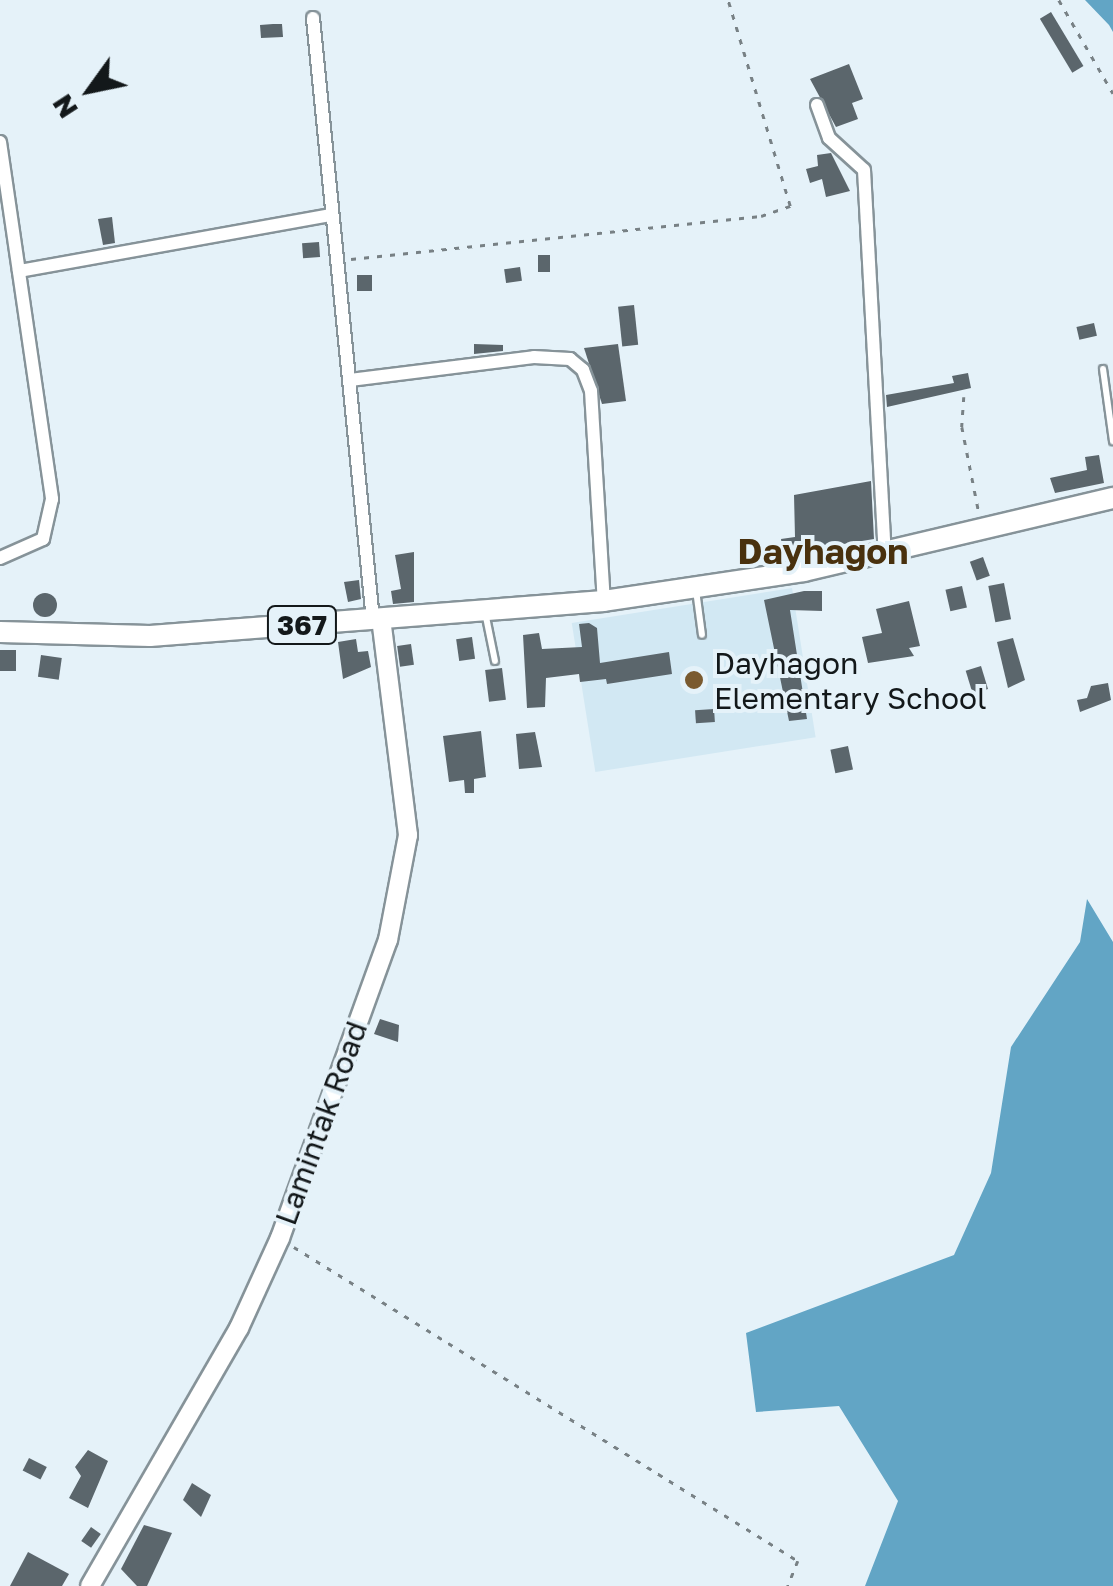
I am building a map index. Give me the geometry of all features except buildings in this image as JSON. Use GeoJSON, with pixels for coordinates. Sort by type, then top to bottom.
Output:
{"type":"FeatureCollection","features":[{"type":"Feature","properties":{"kind":"main road","name":"367"},"geometry":{"type":"LineString","coordinates":[[0,632],[150,636],[604,601],[696,589],[886,552],[1113,498]]}},
{"type":"Feature","properties":{"kind":"main road","name":"Lamintak Road"},"geometry":{"type":"LineString","coordinates":[[90,1586],[239,1328],[280,1238],[388,940],[405,867],[405,791],[377,620]]}},
{"type":"Feature","properties":{"kind":"street"},"geometry":{"type":"LineString","coordinates":[[312,18],[377,620]]}},
{"type":"Feature","properties":{"kind":"street"},"geometry":{"type":"LineString","coordinates":[[817,105],[829,138],[864,170],[886,552]]}},
{"type":"Feature","properties":{"kind":"street"},"geometry":{"type":"LineString","coordinates":[[0,142],[52,499],[44,538],[0,558]]}},
{"type":"Feature","properties":{"kind":"street"},"geometry":{"type":"LineString","coordinates":[[19,271],[331,215]]}},
{"type":"Feature","properties":{"kind":"street"},"geometry":{"type":"LineString","coordinates":[[350,380],[534,356],[570,358],[583,370],[591,391],[604,601]]}},
{"type":"Feature","properties":{"kind":"lane"},"geometry":{"type":"LineString","coordinates":[[1102,369],[1113,442]]}},
{"type":"Feature","properties":{"kind":"lane"},"geometry":{"type":"LineString","coordinates":[[696,589],[702,635]]}},
{"type":"Feature","properties":{"kind":"lane"},"geometry":{"type":"LineString","coordinates":[[485,610],[495,661]]}},
{"type":"Feature","properties":{"kind":"path"},"geometry":{"type":"LineString","coordinates":[[336,268],[355,257],[762,216],[790,206],[728,0]]}},
{"type":"Feature","properties":{"kind":"path"},"geometry":{"type":"LineString","coordinates":[[1059,0],[1113,93]]}},
{"type":"Feature","properties":{"kind":"path"},"geometry":{"type":"LineString","coordinates":[[964,397],[962,427],[980,529]]}},
{"type":"Feature","properties":{"kind":"path"},"geometry":{"type":"LineString","coordinates":[[280,1238],[798,1561],[788,1586]]}},
{"type":"Feature","properties":{"kind":"shaded area","name":"Dayhagon Elementary School"},"geometry":{"type":"Polygon","coordinates":[[[792,588],[816,737],[595,772],[572,623],[792,588]]]}},
{"type":"Feature","properties":{"kind":"water"},"geometry":{"type":"Polygon","coordinates":[[[1085,0],[1113,0],[1113,32],[1109,25],[1085,0]]]}},
{"type":"Feature","properties":{"kind":"water"},"geometry":{"type":"Polygon","coordinates":[[[1087,899],[1113,942],[1113,1586],[865,1586],[898,1501],[839,1406],[756,1412],[746,1333],[954,1255],[991,1173],[1011,1047],[1080,942],[1087,899]]]}},
{"type":"Feature","properties":{"kind":"place","name":"Dayhagon Elementary School"},"geometry":{"type":"Point","coordinates":[694,680]}},
{"type":"Feature","properties":{"kind":"district","name":"Dayhagon"},"geometry":{"type":"Point","coordinates":[823,551]}}]}
